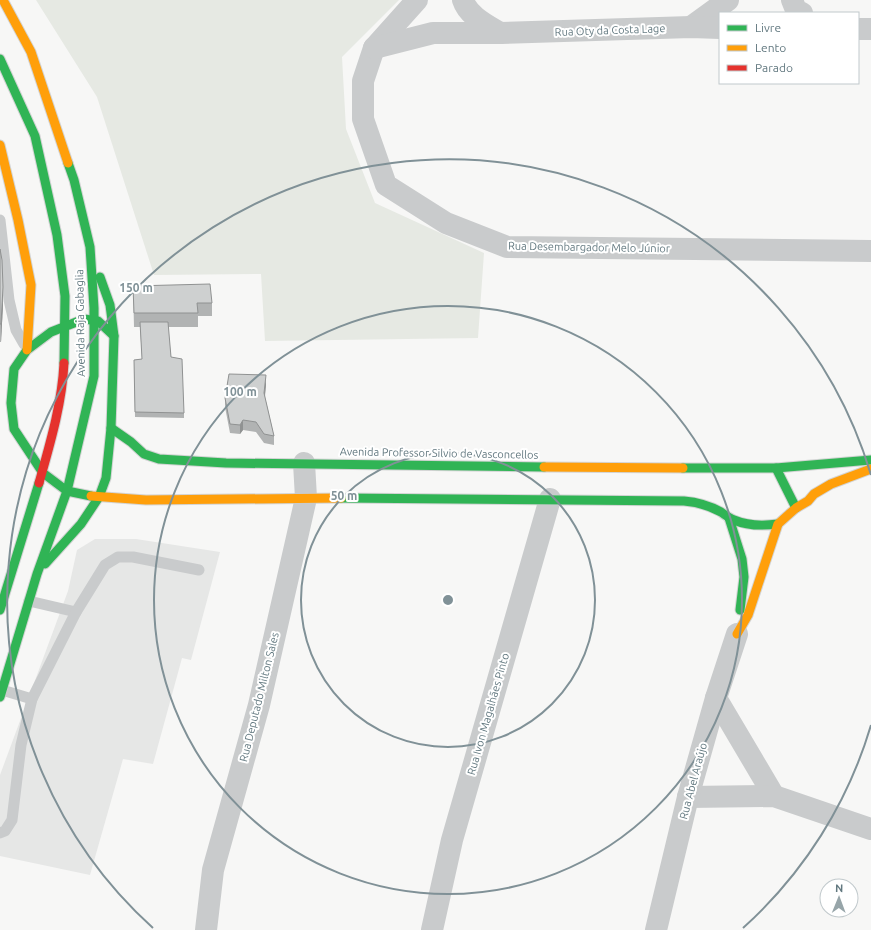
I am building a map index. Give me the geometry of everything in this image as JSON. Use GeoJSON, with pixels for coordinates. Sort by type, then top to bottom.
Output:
{"type":"FeatureCollection","features":[{"type":"Feature","properties":{"kind":"street","name":"Avenida Raja Gabaglia"},"geometry":{"type":"LineString","coordinates":[[1,693],[37,574],[68,492],[94,376],[94,320],[90,247],[74,180],[31,52],[3,0]]}},
{"type":"Feature","properties":{"kind":"street","name":"Rua Desembargador Melo Júnior"},"geometry":{"type":"LineString","coordinates":[[417,0],[374,48],[363,81],[363,119],[386,185],[446,223],[507,247],[871,251]]}},
{"type":"Feature","properties":{"kind":"street"},"geometry":{"type":"LineString","coordinates":[[464,0],[465,4],[476,17],[500,33]]}},
{"type":"Feature","properties":{"kind":"street"},"geometry":{"type":"LineString","coordinates":[[691,27],[728,0]]}},
{"type":"Feature","properties":{"kind":"street"},"geometry":{"type":"LineString","coordinates":[[792,0],[796,10],[800,12]]}},
{"type":"Feature","properties":{"kind":"street","name":"Rua Oty da Costa Lage"},"geometry":{"type":"LineString","coordinates":[[374,48],[433,33],[500,33],[691,27],[719,28]]}},
{"type":"Feature","properties":{"kind":"street"},"geometry":{"type":"LineString","coordinates":[[859,29],[871,29]]}},
{"type":"Feature","properties":{"kind":"street","name":"Avenida Raja Gabaglia"},"geometry":{"type":"LineString","coordinates":[[0,59],[35,136],[57,235],[65,296],[63,383],[42,473],[0,610]]}},
{"type":"Feature","properties":{"kind":"street"},"geometry":{"type":"LineString","coordinates":[[0,145],[31,284],[27,350]]}},
{"type":"Feature","properties":{"kind":"street"},"geometry":{"type":"LineString","coordinates":[[37,574],[81,524],[99,497],[106,478],[111,428],[114,336],[110,305],[90,247]]}},
{"type":"Feature","properties":{"kind":"street"},"geometry":{"type":"LineString","coordinates":[[4,378],[14,370],[27,350],[51,332],[65,325],[84,319],[94,320],[98,321],[114,336]]}},
{"type":"Feature","properties":{"kind":"street"},"geometry":{"type":"LineString","coordinates":[[14,370],[11,403],[11,429],[42,473],[68,492],[99,497],[146,500],[306,498],[550,499],[694,502],[721,512],[729,518],[752,525],[762,526],[778,524],[796,508],[808,501],[814,494],[831,484],[871,469]]}},
{"type":"Feature","properties":{"kind":"street","name":"Avenida Professor Silvio de Vasconcellos"},"geometry":{"type":"LineString","coordinates":[[111,428],[131,442],[144,454],[159,459],[226,463],[776,468],[871,460]]}},
{"type":"Feature","properties":{"kind":"street","name":"Rua Deputado Milton Sales"},"geometry":{"type":"LineString","coordinates":[[206,930],[213,870],[259,705],[306,498],[304,463]]}},
{"type":"Feature","properties":{"kind":"street"},"geometry":{"type":"LineString","coordinates":[[776,468],[796,508]]}},
{"type":"Feature","properties":{"kind":"street","name":"Rua Ivon Magalhães Pinto"},"geometry":{"type":"LineString","coordinates":[[432,930],[452,840],[550,499]]}},
{"type":"Feature","properties":{"kind":"street","name":"Rua Abel Araújo"},"geometry":{"type":"LineString","coordinates":[[656,930],[688,797],[716,698],[737,634],[744,578],[742,559],[729,518]]}},
{"type":"Feature","properties":{"kind":"street","name":"Rua Abel Araújo"},"geometry":{"type":"LineString","coordinates":[[737,634],[748,615],[778,524]]}},
{"type":"Feature","properties":{"kind":"street"},"geometry":{"type":"LineString","coordinates":[[716,698],[774,796]]}},
{"type":"Feature","properties":{"kind":"street"},"geometry":{"type":"LineString","coordinates":[[688,797],[774,796],[871,829]]}},
{"type":"Feature","properties":{"kind":"lane"},"geometry":{"type":"LineString","coordinates":[[17,216],[0,221],[9,300],[16,330],[27,350]]}},
{"type":"Feature","properties":{"kind":"lane"},"geometry":{"type":"LineString","coordinates":[[0,834],[5,831],[12,820],[21,745],[32,698],[76,612],[105,565],[118,558],[133,557],[199,570]]}},
{"type":"Feature","properties":{"kind":"lane"},"geometry":{"type":"LineString","coordinates":[[29,601],[76,612]]}},
{"type":"Feature","properties":{"kind":"lane"},"geometry":{"type":"LineString","coordinates":[[1,693],[32,698]]}},
{"type":"Feature","properties":{"kind":"shaded area"},"geometry":{"type":"Polygon","coordinates":[[[36,0],[399,0],[342,57],[346,129],[375,203],[484,253],[478,338],[265,341],[261,274],[154,275],[97,97],[36,0]]]}},
{"type":"Feature","properties":{"kind":"shaded area"},"geometry":{"type":"Polygon","coordinates":[[[95,539],[136,539],[220,552],[191,660],[182,658],[153,764],[123,759],[90,875],[0,856],[0,775],[68,591],[77,550],[95,539]]]}},
{"type":"Feature","properties":{"kind":"building"},"geometry":{"type":"Polygon","coordinates":[[[0,249],[3,287],[1,324],[0,324],[0,249]]]}},
{"type":"Feature","properties":{"kind":"building"},"geometry":{"type":"Polygon","coordinates":[[[210,284],[212,303],[197,303],[198,313],[134,313],[133,286],[210,284]]]}},
{"type":"Feature","properties":{"kind":"building"},"geometry":{"type":"Polygon","coordinates":[[[140,322],[168,322],[171,357],[182,359],[184,413],[135,412],[134,360],[142,359],[140,322]]]}},
{"type":"Feature","properties":{"kind":"building"},"geometry":{"type":"Polygon","coordinates":[[[229,374],[266,375],[264,393],[274,436],[264,434],[256,422],[243,420],[240,425],[230,424],[225,398],[229,374]]]}},
{"type":"Feature","properties":{"kind":"traffic: fast"},"geometry":{"type":"LineString","coordinates":[[0,59],[35,136],[57,235],[65,296],[64,363]]}},
{"type":"Feature","properties":{"kind":"traffic: fast"},"geometry":{"type":"LineString","coordinates":[[0,697],[37,574],[67,491],[94,376],[94,308],[90,247],[74,180],[68,163]]}},
{"type":"Feature","properties":{"kind":"traffic: fast"},"geometry":{"type":"LineString","coordinates":[[45,564],[81,524],[99,497],[106,478],[111,428],[114,336],[110,305],[100,277]]}},
{"type":"Feature","properties":{"kind":"traffic: fast"},"geometry":{"type":"LineString","coordinates":[[91,496],[67,491],[43,473],[14,429],[11,403],[14,369],[27,350],[51,332],[84,319],[98,321],[114,336]]}},
{"type":"Feature","properties":{"kind":"traffic: fast"},"geometry":{"type":"LineString","coordinates":[[111,428],[131,442],[144,454],[159,459],[226,463],[544,467]]}},
{"type":"Feature","properties":{"kind":"traffic: fast"},"geometry":{"type":"LineString","coordinates":[[683,468],[776,468],[871,460]]}},
{"type":"Feature","properties":{"kind":"traffic: fast"},"geometry":{"type":"LineString","coordinates":[[776,468],[796,508]]}},
{"type":"Feature","properties":{"kind":"traffic: fast"},"geometry":{"type":"LineString","coordinates":[[0,610],[39,483]]}},
{"type":"Feature","properties":{"kind":"traffic: fast"},"geometry":{"type":"LineString","coordinates":[[341,498],[684,501],[708,506],[739,522],[761,525],[778,524]]}},
{"type":"Feature","properties":{"kind":"traffic: fast"},"geometry":{"type":"LineString","coordinates":[[729,518],[742,559],[744,577],[740,610]]}},
{"type":"Feature","properties":{"kind":"traffic: slow"},"geometry":{"type":"LineString","coordinates":[[3,0],[31,52],[68,163]]}},
{"type":"Feature","properties":{"kind":"traffic: slow"},"geometry":{"type":"LineString","coordinates":[[0,145],[18,220],[31,285],[27,350]]}},
{"type":"Feature","properties":{"kind":"traffic: slow"},"geometry":{"type":"LineString","coordinates":[[544,467],[683,468]]}},
{"type":"Feature","properties":{"kind":"traffic: slow"},"geometry":{"type":"LineString","coordinates":[[737,634],[748,615],[778,524],[796,508],[808,501],[814,494],[831,484],[871,469]]}},
{"type":"Feature","properties":{"kind":"traffic: slow"},"geometry":{"type":"LineString","coordinates":[[91,496],[146,500],[341,498]]}},
{"type":"Feature","properties":{"kind":"traffic: jam"},"geometry":{"type":"LineString","coordinates":[[39,483],[58,409],[64,363]]}}]}
